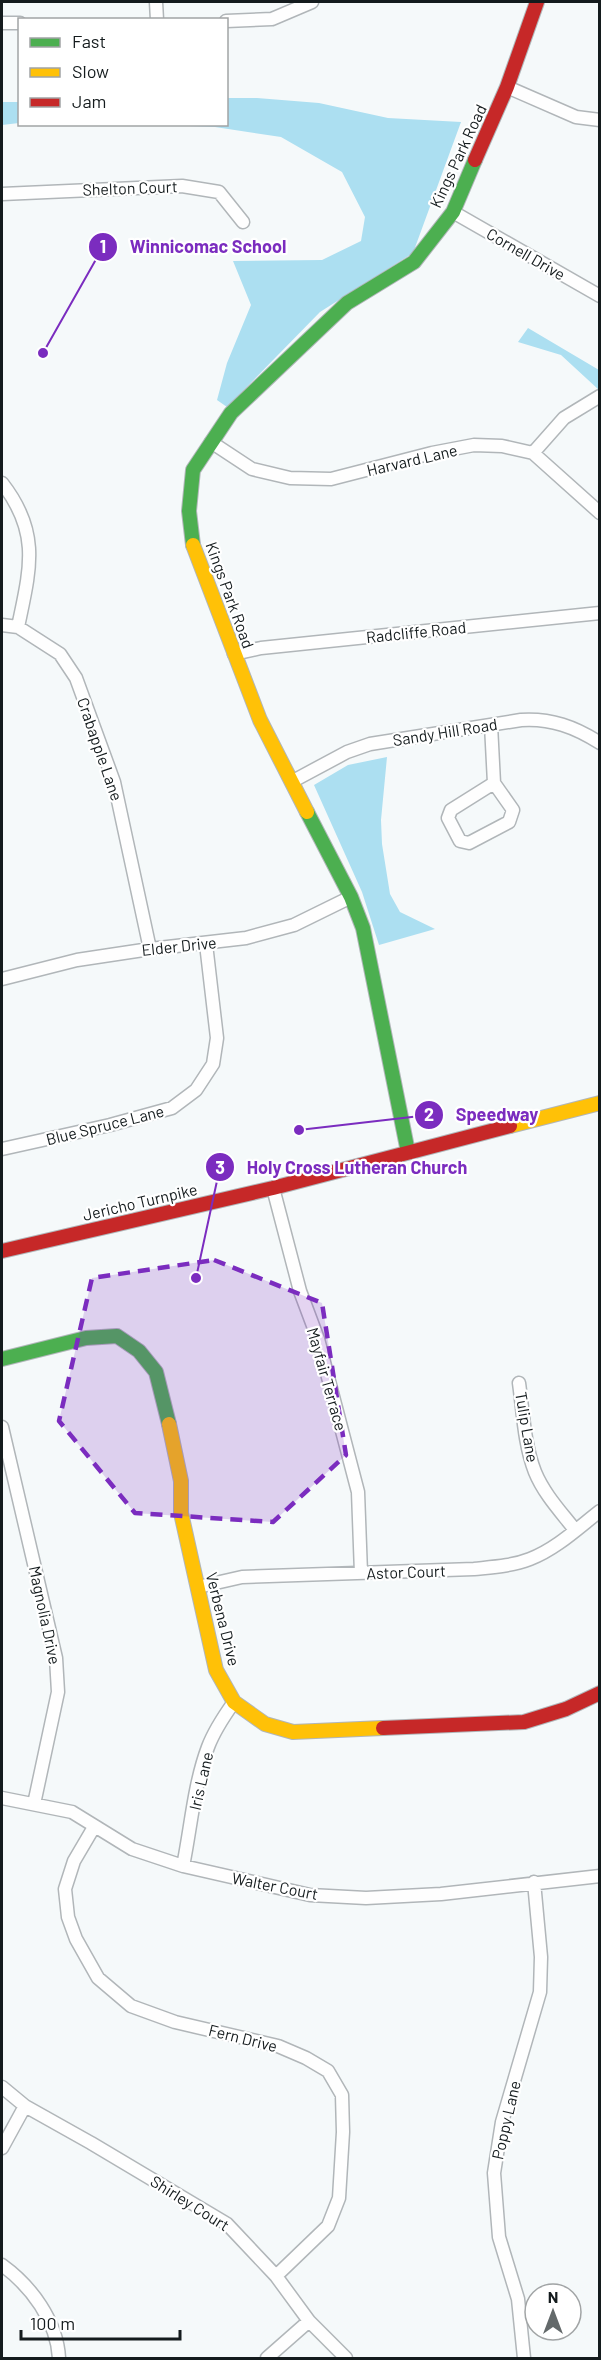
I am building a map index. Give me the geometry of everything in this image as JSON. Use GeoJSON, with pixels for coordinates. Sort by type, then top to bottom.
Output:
{"type":"FeatureCollection","features":[{"type":"Feature","properties":{"kind":"street"},"geometry":{"type":"LineString","coordinates":[[156,2],[158,18]]}},
{"type":"Feature","properties":{"kind":"street"},"geometry":{"type":"LineString","coordinates":[[228,21],[272,19],[312,2]]}},
{"type":"Feature","properties":{"kind":"street","name":"Kings Park Road"},"geometry":{"type":"LineString","coordinates":[[408,1152],[363,928],[351,897],[260,720],[193,544],[189,511],[193,470],[231,413],[347,303],[414,262],[453,212],[507,87],[537,2]]}},
{"type":"Feature","properties":{"kind":"street"},"geometry":{"type":"LineString","coordinates":[[2,23],[18,23]]}},
{"type":"Feature","properties":{"kind":"street"},"geometry":{"type":"LineString","coordinates":[[507,87],[576,117],[600,120]]}},
{"type":"Feature","properties":{"kind":"street","name":"Shelton Court"},"geometry":{"type":"LineString","coordinates":[[2,194],[182,186],[219,192],[243,222]]}},
{"type":"Feature","properties":{"kind":"street","name":"Cornell Drive"},"geometry":{"type":"LineString","coordinates":[[453,212],[600,296]]}},
{"type":"Feature","properties":{"kind":"street"},"geometry":{"type":"LineString","coordinates":[[533,453],[564,418],[600,396]]}},
{"type":"Feature","properties":{"kind":"street","name":"Harvard Lane"},"geometry":{"type":"LineString","coordinates":[[211,442],[252,469],[290,478],[331,480],[432,453],[474,445],[502,446],[533,453],[600,513]]}},
{"type":"Feature","properties":{"kind":"street"},"geometry":{"type":"LineString","coordinates":[[2,483],[20,509],[29,533],[30,561],[18,627]]}},
{"type":"Feature","properties":{"kind":"street","name":"Radcliffe Road"},"geometry":{"type":"LineString","coordinates":[[234,654],[261,648],[600,613]]}},
{"type":"Feature","properties":{"kind":"street","name":"Crabapple Lane"},"geometry":{"type":"LineString","coordinates":[[2,625],[18,627],[60,654],[76,678],[114,783],[150,949]]}},
{"type":"Feature","properties":{"kind":"street","name":"Sandy Hill Road"},"geometry":{"type":"LineString","coordinates":[[293,781],[347,752],[370,744],[536,719],[558,722],[579,730],[600,743]]}},
{"type":"Feature","properties":{"kind":"street"},"geometry":{"type":"LineString","coordinates":[[491,725],[494,783],[513,810],[509,822],[469,843],[460,841],[448,818],[451,810],[494,783]]}},
{"type":"Feature","properties":{"kind":"street","name":"Elder Drive"},"geometry":{"type":"LineString","coordinates":[[2,979],[77,960],[150,949],[246,939],[294,925],[351,897]]}},
{"type":"Feature","properties":{"kind":"street","name":"Blue Spruce Lane"},"geometry":{"type":"LineString","coordinates":[[2,1149],[110,1125],[172,1108],[196,1090],[213,1064],[217,1038],[206,944]]}},
{"type":"Feature","properties":{"kind":"street","name":"Jericho Turnpike"},"geometry":{"type":"LineString","coordinates":[[2,1251],[273,1188],[600,1103]]}},
{"type":"Feature","properties":{"kind":"street","name":"Mayfair Terrace"},"geometry":{"type":"LineString","coordinates":[[273,1188],[300,1291],[318,1340],[358,1492],[361,1573]]}},
{"type":"Feature","properties":{"kind":"street","name":"Verbena Drive"},"geometry":{"type":"LineString","coordinates":[[2,1359],[86,1338],[117,1336],[139,1351],[156,1372],[177,1454],[181,1481],[181,1513],[216,1670],[234,1702],[265,1724],[293,1732],[524,1722],[566,1709],[600,1693]]}},
{"type":"Feature","properties":{"kind":"street","name":"Tulip Lane"},"geometry":{"type":"LineString","coordinates":[[519,1383],[535,1472],[551,1501],[575,1530]]}},
{"type":"Feature","properties":{"kind":"street","name":"Magnolia Drive"},"geometry":{"type":"LineString","coordinates":[[2,1427],[56,1658],[58,1692],[34,1804]]}},
{"type":"Feature","properties":{"kind":"street","name":"Astor Court"},"geometry":{"type":"LineString","coordinates":[[198,1587],[242,1577],[506,1566],[529,1559],[551,1548],[600,1511]]}},
{"type":"Feature","properties":{"kind":"street","name":"Iris Lane"},"geometry":{"type":"LineString","coordinates":[[183,1866],[208,1747],[234,1702]]}},
{"type":"Feature","properties":{"kind":"street","name":"Walter Court"},"geometry":{"type":"LineString","coordinates":[[2,1798],[72,1812],[132,1849],[183,1866],[310,1895],[366,1898],[441,1894],[600,1876]]}},
{"type":"Feature","properties":{"kind":"street","name":"Fern Drive"},"geometry":{"type":"LineString","coordinates":[[94,1827],[74,1861],[66,1889],[68,1917],[76,1939],[98,1978],[131,2007],[175,2022],[278,2046],[306,2058],[328,2070],[342,2096],[343,2132],[339,2198],[328,2226],[276,2276]]}},
{"type":"Feature","properties":{"kind":"street","name":"Poppy Lane"},"geometry":{"type":"LineString","coordinates":[[524,2358],[518,2299],[499,2237],[494,2173],[502,2122],[540,1992],[541,1957],[534,1882]]}},
{"type":"Feature","properties":{"kind":"street","name":"Shirley Court"},"geometry":{"type":"LineString","coordinates":[[2,2087],[24,2106],[227,2224],[276,2276],[309,2321],[346,2358]]}},
{"type":"Feature","properties":{"kind":"street"},"geometry":{"type":"LineString","coordinates":[[2,2148],[24,2106]]}},
{"type":"Feature","properties":{"kind":"street"},"geometry":{"type":"LineString","coordinates":[[2,2265],[19,2278],[46,2313],[59,2358]]}},
{"type":"Feature","properties":{"kind":"street"},"geometry":{"type":"LineString","coordinates":[[267,2358],[309,2321]]}},
{"type":"Feature","properties":{"kind":"highlighted area"},"geometry":{"type":"Polygon","coordinates":[[[214,1260],[322,1303],[346,1455],[273,1522],[135,1513],[59,1421],[92,1278],[214,1260]]]}},
{"type":"Feature","properties":{"kind":"shaded area"},"geometry":{"type":"Polygon","coordinates":[[[228,98],[319,103],[388,118],[461,122],[413,253],[320,312],[227,407],[217,400],[227,363],[251,305],[233,261],[322,260],[361,241],[365,217],[342,172],[281,137],[215,127],[189,126],[228,126],[228,98]]]}},
{"type":"Feature","properties":{"kind":"shaded area"},"geometry":{"type":"Polygon","coordinates":[[[2,102],[18,102],[18,123],[2,125],[2,102]]]}},
{"type":"Feature","properties":{"kind":"shaded area"},"geometry":{"type":"Polygon","coordinates":[[[528,328],[599,370],[599,390],[561,355],[518,342],[528,328]]]}},
{"type":"Feature","properties":{"kind":"shaded area"},"geometry":{"type":"Polygon","coordinates":[[[387,757],[381,820],[382,844],[390,894],[400,912],[435,929],[379,945],[362,892],[314,785],[348,765],[387,757]]]}},
{"type":"Feature","properties":{"kind":"traffic: fast"},"geometry":{"type":"LineString","coordinates":[[193,545],[189,511],[193,470],[231,413],[347,303],[414,262],[453,212],[475,160]]}},
{"type":"Feature","properties":{"kind":"traffic: fast"},"geometry":{"type":"LineString","coordinates":[[307,812],[351,897],[363,928],[408,1152]]}},
{"type":"Feature","properties":{"kind":"traffic: fast"},"geometry":{"type":"LineString","coordinates":[[2,1359],[86,1338],[117,1336],[139,1351],[156,1372],[169,1424]]}},
{"type":"Feature","properties":{"kind":"traffic: slow"},"geometry":{"type":"LineString","coordinates":[[193,545],[260,720],[307,812]]}},
{"type":"Feature","properties":{"kind":"traffic: slow"},"geometry":{"type":"LineString","coordinates":[[510,1126],[600,1103]]}},
{"type":"Feature","properties":{"kind":"traffic: slow"},"geometry":{"type":"LineString","coordinates":[[169,1424],[181,1481],[181,1513],[216,1670],[234,1702],[265,1724],[293,1732],[383,1728]]}},
{"type":"Feature","properties":{"kind":"traffic: jam"},"geometry":{"type":"LineString","coordinates":[[475,160],[507,87],[537,2]]}},
{"type":"Feature","properties":{"kind":"traffic: jam"},"geometry":{"type":"LineString","coordinates":[[2,1251],[273,1188],[510,1126]]}},
{"type":"Feature","properties":{"kind":"traffic: jam"},"geometry":{"type":"LineString","coordinates":[[383,1728],[524,1722],[566,1709],[600,1693]]}},
{"type":"Feature","properties":{"kind":"place","name":"Winnicomac School"},"geometry":{"type":"Point","coordinates":[43,353]}},
{"type":"Feature","properties":{"kind":"place","name":"Speedway"},"geometry":{"type":"Point","coordinates":[299,1130]}},
{"type":"Feature","properties":{"kind":"place","name":"Holy Cross Lutheran Church"},"geometry":{"type":"Point","coordinates":[196,1278]}}]}
